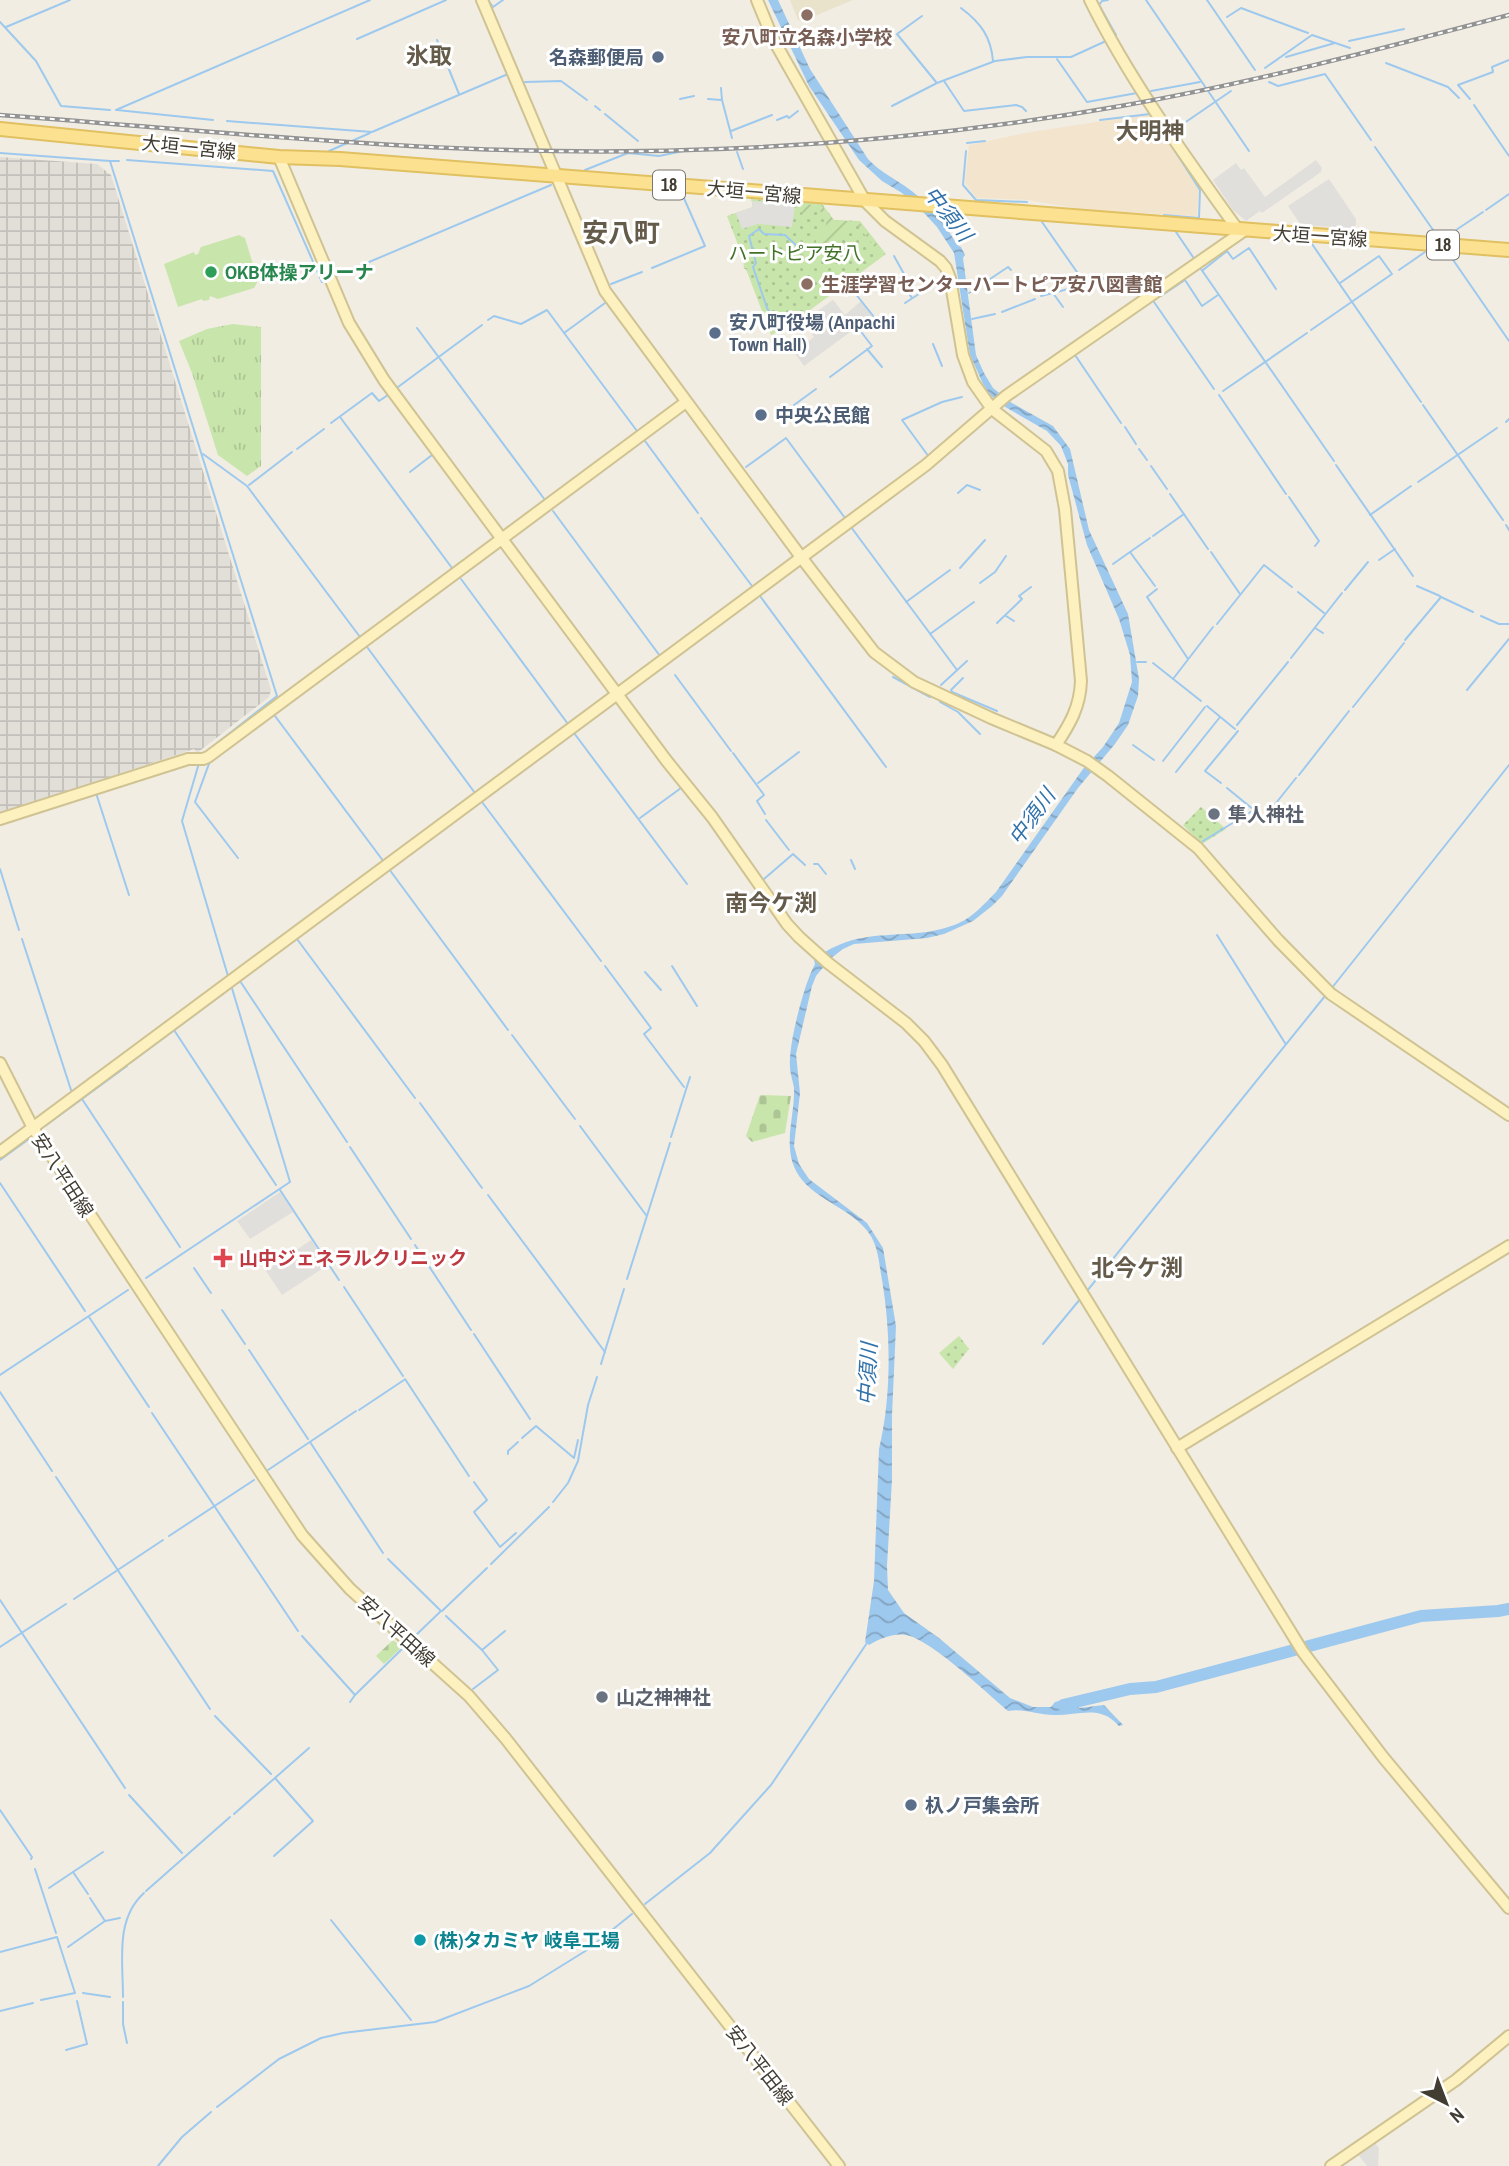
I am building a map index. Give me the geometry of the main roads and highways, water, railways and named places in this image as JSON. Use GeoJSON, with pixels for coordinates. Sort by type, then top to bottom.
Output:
{"type":"FeatureCollection","features":[{"type":"Feature","properties":{"kind":"main road","name":"大垣一宮線"},"geometry":{"type":"LineString","coordinates":[[0,129],[279,156],[1509,250]]}},
{"type":"Feature","properties":{"kind":"water"},"geometry":{"type":"Polygon","coordinates":[[[768,0],[778,0],[810,69],[868,159],[926,203],[961,247],[965,255],[963,258],[976,355],[984,373],[993,388],[1012,403],[1053,426],[1070,449],[1089,530],[1128,614],[1139,679],[1138,696],[1128,725],[1078,788],[1002,896],[973,921],[944,934],[854,944],[830,959],[816,976],[796,1054],[800,1093],[794,1146],[799,1164],[809,1179],[867,1223],[883,1248],[896,1326],[888,1590],[904,1613],[939,1638],[1010,1698],[1033,1707],[1051,1707],[1055,1702],[1076,1697],[1079,1708],[1104,1705],[1123,1725],[1119,1726],[1109,1717],[1096,1713],[1051,1715],[1020,1710],[1008,1711],[958,1668],[916,1639],[896,1635],[869,1645],[865,1642],[874,1581],[879,1449],[888,1384],[887,1317],[879,1260],[872,1238],[858,1221],[811,1189],[796,1170],[792,1159],[790,1136],[794,1088],[790,1057],[802,1000],[815,964],[814,960],[832,948],[868,937],[940,929],[959,923],[983,905],[996,892],[1083,769],[1103,747],[1119,723],[1132,682],[1130,655],[1119,619],[1087,545],[1068,475],[1068,464],[1061,446],[1047,431],[990,395],[970,355],[954,253],[926,215],[859,160],[809,86],[768,0]]]}},
{"type":"Feature","properties":{"kind":"waterway"},"geometry":{"type":"LineString","coordinates":[[6,27],[70,0]]}},
{"type":"Feature","properties":{"kind":"waterway"},"geometry":{"type":"LineString","coordinates":[[116,110],[370,0]]}},
{"type":"Feature","properties":{"kind":"waterway"},"geometry":{"type":"LineString","coordinates":[[357,39],[446,0]]}},
{"type":"Feature","properties":{"kind":"waterway"},"geometry":{"type":"LineString","coordinates":[[488,0],[493,7],[503,0]]}},
{"type":"Feature","properties":{"kind":"waterway"},"geometry":{"type":"LineString","coordinates":[[1108,0],[1099,5],[1116,35]]}},
{"type":"Feature","properties":{"kind":"waterway"},"geometry":{"type":"LineString","coordinates":[[1146,0],[1249,151]]}},
{"type":"Feature","properties":{"kind":"waterway"},"geometry":{"type":"LineString","coordinates":[[1207,0],[1255,70]]}},
{"type":"Feature","properties":{"kind":"waterway"},"geometry":{"type":"LineString","coordinates":[[961,8],[984,31],[993,61]]}},
{"type":"Feature","properties":{"kind":"waterway"},"geometry":{"type":"LineString","coordinates":[[1227,17],[1241,8],[1308,33]]}},
{"type":"Feature","properties":{"kind":"waterway"},"geometry":{"type":"LineString","coordinates":[[922,16],[897,34],[936,82]]}},
{"type":"Feature","properties":{"kind":"waterway"},"geometry":{"type":"LineString","coordinates":[[0,22],[36,61],[61,106],[110,110]]}},
{"type":"Feature","properties":{"kind":"waterway"},"geometry":{"type":"LineString","coordinates":[[1349,41],[1404,29]]}},
{"type":"Feature","properties":{"kind":"waterway"},"geometry":{"type":"LineString","coordinates":[[1265,68],[1312,35],[1350,48]]}},
{"type":"Feature","properties":{"kind":"waterway"},"geometry":{"type":"LineString","coordinates":[[437,40],[459,94]]}},
{"type":"Feature","properties":{"kind":"waterway"},"geometry":{"type":"LineString","coordinates":[[892,106],[937,83],[995,61],[1027,57],[1071,57],[1106,41]]}},
{"type":"Feature","properties":{"kind":"waterway"},"geometry":{"type":"LineString","coordinates":[[1286,57],[1335,43]]}},
{"type":"Feature","properties":{"kind":"waterway"},"geometry":{"type":"LineString","coordinates":[[1057,59],[1087,102],[1137,93]]}},
{"type":"Feature","properties":{"kind":"waterway"},"geometry":{"type":"LineString","coordinates":[[1470,99],[1458,85],[1493,72],[1492,67],[1509,60]]}},
{"type":"Feature","properties":{"kind":"waterway"},"geometry":{"type":"LineString","coordinates":[[1386,63],[1448,87],[1459,98]]}},
{"type":"Feature","properties":{"kind":"waterway"},"geometry":{"type":"LineString","coordinates":[[227,121],[372,132],[508,74]]}},
{"type":"Feature","properties":{"kind":"waterway"},"geometry":{"type":"LineString","coordinates":[[1269,82],[1278,86],[1325,74],[1371,140]]}},
{"type":"Feature","properties":{"kind":"waterway"},"geometry":{"type":"LineString","coordinates":[[525,82],[561,81],[587,100]]}},
{"type":"Feature","properties":{"kind":"waterway"},"geometry":{"type":"LineString","coordinates":[[944,81],[964,111],[1016,105],[1026,111]]}},
{"type":"Feature","properties":{"kind":"waterway"},"geometry":{"type":"LineString","coordinates":[[1151,91],[1200,82]]}},
{"type":"Feature","properties":{"kind":"waterway"},"geometry":{"type":"LineString","coordinates":[[721,88],[732,138]]}},
{"type":"Feature","properties":{"kind":"waterway"},"geometry":{"type":"LineString","coordinates":[[1177,128],[1231,91]]}},
{"type":"Feature","properties":{"kind":"waterway"},"geometry":{"type":"LineString","coordinates":[[680,99],[694,96]]}},
{"type":"Feature","properties":{"kind":"waterway"},"geometry":{"type":"LineString","coordinates":[[708,99],[721,100]]}},
{"type":"Feature","properties":{"kind":"waterway"},"geometry":{"type":"LineString","coordinates":[[1474,105],[1509,156]]}},
{"type":"Feature","properties":{"kind":"waterway"},"geometry":{"type":"LineString","coordinates":[[595,106],[600,110]]}},
{"type":"Feature","properties":{"kind":"waterway"},"geometry":{"type":"LineString","coordinates":[[117,110],[213,120]]}},
{"type":"Feature","properties":{"kind":"waterway"},"geometry":{"type":"LineString","coordinates":[[777,120],[787,116],[789,118],[798,111]]}},
{"type":"Feature","properties":{"kind":"waterway"},"geometry":{"type":"LineString","coordinates":[[605,114],[638,141]]}},
{"type":"Feature","properties":{"kind":"waterway"},"geometry":{"type":"LineString","coordinates":[[1100,120],[1150,114]]}},
{"type":"Feature","properties":{"kind":"waterway"},"geometry":{"type":"LineString","coordinates":[[731,131],[772,115]]}},
{"type":"Feature","properties":{"kind":"waterway"},"geometry":{"type":"LineString","coordinates":[[329,151],[370,133]]}},
{"type":"Feature","properties":{"kind":"waterway"},"geometry":{"type":"LineString","coordinates":[[1164,134],[1200,190],[1199,218],[1164,215]]}},
{"type":"Feature","properties":{"kind":"waterway"},"geometry":{"type":"LineString","coordinates":[[967,143],[985,141]]}},
{"type":"Feature","properties":{"kind":"waterway"},"geometry":{"type":"LineString","coordinates":[[1375,147],[1438,237]]}},
{"type":"Feature","properties":{"kind":"waterway"},"geometry":{"type":"LineString","coordinates":[[585,170],[628,153],[659,156],[683,151]]}},
{"type":"Feature","properties":{"kind":"waterway"},"geometry":{"type":"LineString","coordinates":[[966,151],[963,185],[976,200],[1027,202]]}},
{"type":"Feature","properties":{"kind":"waterway"},"geometry":{"type":"LineString","coordinates":[[737,152],[743,169]]}},
{"type":"Feature","properties":{"kind":"waterway"},"geometry":{"type":"LineString","coordinates":[[0,153],[110,161],[277,696],[202,755]]}},
{"type":"Feature","properties":{"kind":"waterway"},"geometry":{"type":"LineString","coordinates":[[127,160],[273,171],[322,282],[327,280]]}},
{"type":"Feature","properties":{"kind":"waterway"},"geometry":{"type":"LineString","coordinates":[[110,161],[119,161]]}},
{"type":"Feature","properties":{"kind":"waterway"},"geometry":{"type":"LineString","coordinates":[[336,276],[551,185]]}},
{"type":"Feature","properties":{"kind":"waterway"},"geometry":{"type":"LineString","coordinates":[[1486,210],[1509,194]]}},
{"type":"Feature","properties":{"kind":"waterway"},"geometry":{"type":"LineString","coordinates":[[652,268],[705,246],[683,196]]}},
{"type":"Feature","properties":{"kind":"waterway"},"geometry":{"type":"LineString","coordinates":[[1444,238],[1483,212]]}},
{"type":"Feature","properties":{"kind":"waterway"},"geometry":{"type":"LineString","coordinates":[[1042,222],[1079,275],[1102,278],[1130,293],[1143,296]]}},
{"type":"Feature","properties":{"kind":"waterway"},"geometry":{"type":"LineString","coordinates":[[779,327],[767,308],[753,267],[756,263],[749,236],[759,229],[764,234],[785,235],[799,248]]}},
{"type":"Feature","properties":{"kind":"waterway"},"geometry":{"type":"LineString","coordinates":[[1176,232],[1195,260]]}},
{"type":"Feature","properties":{"kind":"waterway"},"geometry":{"type":"LineString","coordinates":[[1312,244],[1421,402]]}},
{"type":"Feature","properties":{"kind":"waterway"},"geometry":{"type":"LineString","coordinates":[[1203,270],[1227,251],[1233,259],[1249,248],[1276,289]]}},
{"type":"Feature","properties":{"kind":"waterway"},"geometry":{"type":"LineString","coordinates":[[1399,270],[1425,252]]}},
{"type":"Feature","properties":{"kind":"waterway"},"geometry":{"type":"LineString","coordinates":[[1449,254],[1509,341]]}},
{"type":"Feature","properties":{"kind":"waterway"},"geometry":{"type":"LineString","coordinates":[[894,256],[904,274],[899,279],[912,298]]}},
{"type":"Feature","properties":{"kind":"waterway"},"geometry":{"type":"LineString","coordinates":[[1311,330],[1392,274],[1379,256],[1340,283]]}},
{"type":"Feature","properties":{"kind":"waterway"},"geometry":{"type":"LineString","coordinates":[[969,293],[1008,267],[1011,270]]}},
{"type":"Feature","properties":{"kind":"waterway"},"geometry":{"type":"LineString","coordinates":[[1201,269],[1334,461]]}},
{"type":"Feature","properties":{"kind":"waterway"},"geometry":{"type":"LineString","coordinates":[[611,284],[642,272]]}},
{"type":"Feature","properties":{"kind":"waterway"},"geometry":{"type":"LineString","coordinates":[[1161,296],[1185,280],[1202,306],[1218,295]]}},
{"type":"Feature","properties":{"kind":"waterway"},"geometry":{"type":"LineString","coordinates":[[851,288],[874,317]]}},
{"type":"Feature","properties":{"kind":"waterway"},"geometry":{"type":"LineString","coordinates":[[1053,293],[1068,289]]}},
{"type":"Feature","properties":{"kind":"waterway"},"geometry":{"type":"LineString","coordinates":[[905,303],[922,292]]}},
{"type":"Feature","properties":{"kind":"waterway"},"geometry":{"type":"LineString","coordinates":[[1041,296],[1053,293],[1063,307]]}},
{"type":"Feature","properties":{"kind":"waterway"},"geometry":{"type":"LineString","coordinates":[[1002,312],[1035,299]]}},
{"type":"Feature","properties":{"kind":"waterway"},"geometry":{"type":"LineString","coordinates":[[1154,302],[1214,389]]}},
{"type":"Feature","properties":{"kind":"waterway"},"geometry":{"type":"LineString","coordinates":[[564,333],[605,303]]}},
{"type":"Feature","properties":{"kind":"waterway"},"geometry":{"type":"LineString","coordinates":[[488,320],[494,316],[521,324],[547,310],[637,431]]}},
{"type":"Feature","properties":{"kind":"waterway"},"geometry":{"type":"LineString","coordinates":[[972,319],[995,314]]}},
{"type":"Feature","properties":{"kind":"waterway"},"geometry":{"type":"LineString","coordinates":[[398,387],[482,325]]}},
{"type":"Feature","properties":{"kind":"waterway"},"geometry":{"type":"LineString","coordinates":[[417,328],[545,500]]}},
{"type":"Feature","properties":{"kind":"waterway"},"geometry":{"type":"LineString","coordinates":[[830,377],[872,346],[862,333]]}},
{"type":"Feature","properties":{"kind":"waterway"},"geometry":{"type":"LineString","coordinates":[[1223,391],[1307,333]]}},
{"type":"Feature","properties":{"kind":"waterway"},"geometry":{"type":"LineString","coordinates":[[933,344],[942,366]]}},
{"type":"Feature","properties":{"kind":"waterway"},"geometry":{"type":"LineString","coordinates":[[867,349],[882,367]]}},
{"type":"Feature","properties":{"kind":"waterway"},"geometry":{"type":"LineString","coordinates":[[1075,355],[1121,423]]}},
{"type":"Feature","properties":{"kind":"waterway"},"geometry":{"type":"LineString","coordinates":[[794,405],[816,389]]}},
{"type":"Feature","properties":{"kind":"waterway"},"geometry":{"type":"LineString","coordinates":[[331,423],[372,393],[379,401],[388,395]]}},
{"type":"Feature","properties":{"kind":"waterway"},"geometry":{"type":"LineString","coordinates":[[1219,395],[1286,494]]}},
{"type":"Feature","properties":{"kind":"waterway"},"geometry":{"type":"LineString","coordinates":[[929,457],[902,420],[942,402],[962,397]]}},
{"type":"Feature","properties":{"kind":"waterway"},"geometry":{"type":"LineString","coordinates":[[1423,405],[1503,520]]}},
{"type":"Feature","properties":{"kind":"waterway"},"geometry":{"type":"LineString","coordinates":[[340,417],[452,568]]}},
{"type":"Feature","properties":{"kind":"waterway"},"geometry":{"type":"LineString","coordinates":[[1506,422],[1509,419]]}},
{"type":"Feature","properties":{"kind":"waterway"},"geometry":{"type":"LineString","coordinates":[[1125,427],[1136,444]]}},
{"type":"Feature","properties":{"kind":"waterway"},"geometry":{"type":"LineString","coordinates":[[1418,482],[1497,428]]}},
{"type":"Feature","properties":{"kind":"waterway"},"geometry":{"type":"LineString","coordinates":[[297,449],[324,429]]}},
{"type":"Feature","properties":{"kind":"waterway"},"geometry":{"type":"LineString","coordinates":[[746,467],[786,438],[845,518]]}},
{"type":"Feature","properties":{"kind":"waterway"},"geometry":{"type":"LineString","coordinates":[[645,441],[698,513]]}},
{"type":"Feature","properties":{"kind":"waterway"},"geometry":{"type":"LineString","coordinates":[[1139,449],[1147,460]]}},
{"type":"Feature","properties":{"kind":"waterway"},"geometry":{"type":"LineString","coordinates":[[249,485],[292,452]]}},
{"type":"Feature","properties":{"kind":"waterway"},"geometry":{"type":"LineString","coordinates":[[203,454],[247,486],[360,637]]}},
{"type":"Feature","properties":{"kind":"waterway"},"geometry":{"type":"LineString","coordinates":[[410,472],[432,455]]}},
{"type":"Feature","properties":{"kind":"waterway"},"geometry":{"type":"LineString","coordinates":[[1336,465],[1413,576]]}},
{"type":"Feature","properties":{"kind":"waterway"},"geometry":{"type":"LineString","coordinates":[[1151,466],[1167,489]]}},
{"type":"Feature","properties":{"kind":"waterway"},"geometry":{"type":"LineString","coordinates":[[958,493],[967,485],[980,490]]}},
{"type":"Feature","properties":{"kind":"waterway"},"geometry":{"type":"LineString","coordinates":[[1370,515],[1411,486]]}},
{"type":"Feature","properties":{"kind":"waterway"},"geometry":{"type":"LineString","coordinates":[[1170,494],[1208,549]]}},
{"type":"Feature","properties":{"kind":"waterway"},"geometry":{"type":"LineString","coordinates":[[1289,497],[1319,541],[1315,546]]}},
{"type":"Feature","properties":{"kind":"waterway"},"geometry":{"type":"LineString","coordinates":[[553,511],[660,656]]}},
{"type":"Feature","properties":{"kind":"waterway"},"geometry":{"type":"LineString","coordinates":[[1153,536],[1184,514]]}},
{"type":"Feature","properties":{"kind":"waterway"},"geometry":{"type":"LineString","coordinates":[[701,518],[752,586]]}},
{"type":"Feature","properties":{"kind":"waterway"},"geometry":{"type":"LineString","coordinates":[[1506,525],[1509,530]]}},
{"type":"Feature","properties":{"kind":"waterway"},"geometry":{"type":"LineString","coordinates":[[851,527],[957,670]]}},
{"type":"Feature","properties":{"kind":"waterway"},"geometry":{"type":"LineString","coordinates":[[1130,552],[1150,538]]}},
{"type":"Feature","properties":{"kind":"waterway"},"geometry":{"type":"LineString","coordinates":[[960,568],[985,540]]}},
{"type":"Feature","properties":{"kind":"waterway"},"geometry":{"type":"LineString","coordinates":[[1379,560],[1395,549]]}},
{"type":"Feature","properties":{"kind":"waterway"},"geometry":{"type":"LineString","coordinates":[[1113,564],[1130,552],[1155,586]]}},
{"type":"Feature","properties":{"kind":"waterway"},"geometry":{"type":"LineString","coordinates":[[1211,552],[1240,594]]}},
{"type":"Feature","properties":{"kind":"waterway"},"geometry":{"type":"LineString","coordinates":[[980,583],[995,572],[1006,556]]}},
{"type":"Feature","properties":{"kind":"waterway"},"geometry":{"type":"LineString","coordinates":[[1345,590],[1368,562]]}},
{"type":"Feature","properties":{"kind":"waterway"},"geometry":{"type":"LineString","coordinates":[[1217,624],[1264,565],[1292,587]]}},
{"type":"Feature","properties":{"kind":"waterway"},"geometry":{"type":"LineString","coordinates":[[906,602],[950,570]]}},
{"type":"Feature","properties":{"kind":"waterway"},"geometry":{"type":"LineString","coordinates":[[461,579],[568,724]]}},
{"type":"Feature","properties":{"kind":"waterway"},"geometry":{"type":"LineString","coordinates":[[1417,586],[1440,596]]}},
{"type":"Feature","properties":{"kind":"waterway"},"geometry":{"type":"LineString","coordinates":[[997,623],[1022,599],[1019,596],[1031,587]]}},
{"type":"Feature","properties":{"kind":"waterway"},"geometry":{"type":"LineString","coordinates":[[1157,589],[1147,597],[1188,659]]}},
{"type":"Feature","properties":{"kind":"waterway"},"geometry":{"type":"LineString","coordinates":[[1298,592],[1324,613]]}},
{"type":"Feature","properties":{"kind":"waterway"},"geometry":{"type":"LineString","coordinates":[[1291,658],[1342,593]]}},
{"type":"Feature","properties":{"kind":"waterway"},"geometry":{"type":"LineString","coordinates":[[760,596],[886,767]]}},
{"type":"Feature","properties":{"kind":"waterway"},"geometry":{"type":"LineString","coordinates":[[1405,640],[1441,597],[1473,612]]}},
{"type":"Feature","properties":{"kind":"waterway"},"geometry":{"type":"LineString","coordinates":[[930,634],[974,602]]}},
{"type":"Feature","properties":{"kind":"waterway"},"geometry":{"type":"LineString","coordinates":[[715,628],[746,605]]}},
{"type":"Feature","properties":{"kind":"waterway"},"geometry":{"type":"LineString","coordinates":[[1006,616],[1014,621]]}},
{"type":"Feature","properties":{"kind":"waterway"},"geometry":{"type":"LineString","coordinates":[[1481,616],[1499,624],[1509,624]]}},
{"type":"Feature","properties":{"kind":"waterway"},"geometry":{"type":"LineString","coordinates":[[1173,679],[1213,627]]}},
{"type":"Feature","properties":{"kind":"waterway"},"geometry":{"type":"LineString","coordinates":[[1315,628],[1323,633]]}},
{"type":"Feature","properties":{"kind":"waterway"},"geometry":{"type":"LineString","coordinates":[[1467,690],[1509,639]]}},
{"type":"Feature","properties":{"kind":"waterway"},"geometry":{"type":"LineString","coordinates":[[1353,707],[1404,643]]}},
{"type":"Feature","properties":{"kind":"waterway"},"geometry":{"type":"LineString","coordinates":[[367,647],[475,793]]}},
{"type":"Feature","properties":{"kind":"waterway"},"geometry":{"type":"LineString","coordinates":[[941,685],[967,661]]}},
{"type":"Feature","properties":{"kind":"waterway"},"geometry":{"type":"LineString","coordinates":[[1137,662],[1146,662]]}},
{"type":"Feature","properties":{"kind":"waterway"},"geometry":{"type":"LineString","coordinates":[[1237,725],[1288,662]]}},
{"type":"Feature","properties":{"kind":"waterway"},"geometry":{"type":"LineString","coordinates":[[1153,663],[1201,701]]}},
{"type":"Feature","properties":{"kind":"waterway"},"geometry":{"type":"LineString","coordinates":[[675,675],[731,751]]}},
{"type":"Feature","properties":{"kind":"waterway"},"geometry":{"type":"LineString","coordinates":[[893,677],[930,697]]}},
{"type":"Feature","properties":{"kind":"waterway"},"geometry":{"type":"LineString","coordinates":[[963,678],[952,692],[997,711]]}},
{"type":"Feature","properties":{"kind":"waterway"},"geometry":{"type":"LineString","coordinates":[[940,702],[958,712],[980,734]]}},
{"type":"Feature","properties":{"kind":"waterway"},"geometry":{"type":"LineString","coordinates":[[1207,706],[1235,729]]}},
{"type":"Feature","properties":{"kind":"waterway"},"geometry":{"type":"LineString","coordinates":[[582,727],[609,707]]}},
{"type":"Feature","properties":{"kind":"waterway"},"geometry":{"type":"LineString","coordinates":[[1163,761],[1205,707]]}},
{"type":"Feature","properties":{"kind":"waterway"},"geometry":{"type":"LineString","coordinates":[[1299,775],[1349,711]]}},
{"type":"Feature","properties":{"kind":"waterway"},"geometry":{"type":"LineString","coordinates":[[275,716],[384,862]]}},
{"type":"Feature","properties":{"kind":"waterway"},"geometry":{"type":"LineString","coordinates":[[1176,772],[1220,717]]}},
{"type":"Feature","properties":{"kind":"waterway"},"geometry":{"type":"LineString","coordinates":[[1221,783],[1205,771],[1238,731]]}},
{"type":"Feature","properties":{"kind":"waterway"},"geometry":{"type":"LineString","coordinates":[[574,733],[687,884]]}},
{"type":"Feature","properties":{"kind":"waterway"},"geometry":{"type":"LineString","coordinates":[[1133,745],[1154,760]]}},
{"type":"Feature","properties":{"kind":"waterway"},"geometry":{"type":"LineString","coordinates":[[758,783],[799,752]]}},
{"type":"Feature","properties":{"kind":"waterway"},"geometry":{"type":"LineString","coordinates":[[733,753],[764,795],[757,801],[765,814]]}},
{"type":"Feature","properties":{"kind":"waterway"},"geometry":{"type":"LineString","coordinates":[[210,761],[195,802],[238,858]]}},
{"type":"Feature","properties":{"kind":"waterway"},"geometry":{"type":"LineString","coordinates":[[199,763],[182,821],[228,976]]}},
{"type":"Feature","properties":{"kind":"waterway"},"geometry":{"type":"LineString","coordinates":[[1331,989],[1509,765]]}},
{"type":"Feature","properties":{"kind":"waterway"},"geometry":{"type":"LineString","coordinates":[[1256,811],[1264,818],[1296,778]]}},
{"type":"Feature","properties":{"kind":"waterway"},"geometry":{"type":"LineString","coordinates":[[640,818],[681,788]]}},
{"type":"Feature","properties":{"kind":"waterway"},"geometry":{"type":"LineString","coordinates":[[1203,841],[1254,810],[1227,788]]}},
{"type":"Feature","properties":{"kind":"waterway"},"geometry":{"type":"LineString","coordinates":[[96,793],[129,895]]}},
{"type":"Feature","properties":{"kind":"waterway"},"geometry":{"type":"LineString","coordinates":[[482,802],[601,961]]}},
{"type":"Feature","properties":{"kind":"waterway"},"geometry":{"type":"LineString","coordinates":[[766,820],[789,850]]}},
{"type":"Feature","properties":{"kind":"waterway"},"geometry":{"type":"LineString","coordinates":[[764,879],[793,854],[805,865]]}},
{"type":"Feature","properties":{"kind":"waterway"},"geometry":{"type":"LineString","coordinates":[[851,860],[855,869]]}},
{"type":"Feature","properties":{"kind":"waterway"},"geometry":{"type":"LineString","coordinates":[[814,864],[818,864],[826,874]]}},
{"type":"Feature","properties":{"kind":"waterway"},"geometry":{"type":"LineString","coordinates":[[0,869],[19,930]]}},
{"type":"Feature","properties":{"kind":"waterway"},"geometry":{"type":"LineString","coordinates":[[389,869],[508,1030]]}},
{"type":"Feature","properties":{"kind":"waterway"},"geometry":{"type":"LineString","coordinates":[[1217,935],[1285,1043]]}},
{"type":"Feature","properties":{"kind":"waterway"},"geometry":{"type":"LineString","coordinates":[[22,939],[72,1093]]}},
{"type":"Feature","properties":{"kind":"waterway"},"geometry":{"type":"LineString","coordinates":[[297,939],[415,1098]]}},
{"type":"Feature","properties":{"kind":"waterway"},"geometry":{"type":"LineString","coordinates":[[605,966],[651,1028],[644,1034],[684,1087]]}},
{"type":"Feature","properties":{"kind":"waterway"},"geometry":{"type":"LineString","coordinates":[[672,966],[697,1006]]}},
{"type":"Feature","properties":{"kind":"waterway"},"geometry":{"type":"LineString","coordinates":[[645,972],[661,990]]}},
{"type":"Feature","properties":{"kind":"waterway"},"geometry":{"type":"LineString","coordinates":[[238,983],[240,981],[347,1142]]}},
{"type":"Feature","properties":{"kind":"waterway"},"geometry":{"type":"LineString","coordinates":[[146,1278],[290,1182],[231,985]]}},
{"type":"Feature","properties":{"kind":"waterway"},"geometry":{"type":"LineString","coordinates":[[130,1063],[224,993]]}},
{"type":"Feature","properties":{"kind":"waterway"},"geometry":{"type":"LineString","coordinates":[[1087,1291],[1325,996]]}},
{"type":"Feature","properties":{"kind":"waterway"},"geometry":{"type":"LineString","coordinates":[[174,1030],[276,1185]]}},
{"type":"Feature","properties":{"kind":"waterway"},"geometry":{"type":"LineString","coordinates":[[512,1035],[575,1119]]}},
{"type":"Feature","properties":{"kind":"waterway"},"geometry":{"type":"LineString","coordinates":[[45,1126],[127,1066]]}},
{"type":"Feature","properties":{"kind":"waterway"},"geometry":{"type":"LineString","coordinates":[[671,1137],[690,1077]]}},
{"type":"Feature","properties":{"kind":"waterway"},"geometry":{"type":"LineString","coordinates":[[82,1099],[180,1247]]}},
{"type":"Feature","properties":{"kind":"waterway"},"geometry":{"type":"LineString","coordinates":[[420,1103],[482,1188]]}},
{"type":"Feature","properties":{"kind":"waterway"},"geometry":{"type":"LineString","coordinates":[[580,1126],[646,1215]]}},
{"type":"Feature","properties":{"kind":"waterway"},"geometry":{"type":"LineString","coordinates":[[0,1160],[29,1139]]}},
{"type":"Feature","properties":{"kind":"waterway"},"geometry":{"type":"LineString","coordinates":[[627,1279],[670,1143]]}},
{"type":"Feature","properties":{"kind":"waterway"},"geometry":{"type":"LineString","coordinates":[[350,1147],[411,1239]]}},
{"type":"Feature","properties":{"kind":"waterway"},"geometry":{"type":"LineString","coordinates":[[0,1183],[85,1311]]}},
{"type":"Feature","properties":{"kind":"waterway"},"geometry":{"type":"LineString","coordinates":[[280,1190],[339,1280]]}},
{"type":"Feature","properties":{"kind":"waterway"},"geometry":{"type":"LineString","coordinates":[[488,1195],[605,1352]]}},
{"type":"Feature","properties":{"kind":"waterway"},"geometry":{"type":"LineString","coordinates":[[415,1245],[471,1330]]}},
{"type":"Feature","properties":{"kind":"waterway"},"geometry":{"type":"LineString","coordinates":[[194,1268],[211,1293]]}},
{"type":"Feature","properties":{"kind":"waterway"},"geometry":{"type":"LineString","coordinates":[[344,1287],[403,1376]]}},
{"type":"Feature","properties":{"kind":"waterway"},"geometry":{"type":"LineString","coordinates":[[601,1364],[624,1289]]}},
{"type":"Feature","properties":{"kind":"waterway"},"geometry":{"type":"LineString","coordinates":[[0,1375],[128,1290]]}},
{"type":"Feature","properties":{"kind":"waterway"},"geometry":{"type":"LineString","coordinates":[[1043,1344],[1081,1298]]}},
{"type":"Feature","properties":{"kind":"waterway"},"geometry":{"type":"LineString","coordinates":[[222,1310],[245,1344]]}},
{"type":"Feature","properties":{"kind":"waterway"},"geometry":{"type":"LineString","coordinates":[[89,1317],[149,1407]]}},
{"type":"Feature","properties":{"kind":"waterway"},"geometry":{"type":"LineString","coordinates":[[474,1334],[530,1419]]}},
{"type":"Feature","properties":{"kind":"waterway"},"geometry":{"type":"LineString","coordinates":[[249,1350],[308,1439]]}},
{"type":"Feature","properties":{"kind":"waterway"},"geometry":{"type":"LineString","coordinates":[[553,1502],[568,1483],[578,1461],[588,1405],[597,1377]]}},
{"type":"Feature","properties":{"kind":"waterway"},"geometry":{"type":"LineString","coordinates":[[405,1379],[469,1476]]}},
{"type":"Feature","properties":{"kind":"waterway"},"geometry":{"type":"LineString","coordinates":[[359,1410],[404,1380]]}},
{"type":"Feature","properties":{"kind":"waterway"},"geometry":{"type":"LineString","coordinates":[[0,1392],[52,1471]]}},
{"type":"Feature","properties":{"kind":"waterway"},"geometry":{"type":"LineString","coordinates":[[268,1470],[356,1411]]}},
{"type":"Feature","properties":{"kind":"waterway"},"geometry":{"type":"LineString","coordinates":[[152,1413],[298,1631]]}},
{"type":"Feature","properties":{"kind":"waterway"},"geometry":{"type":"LineString","coordinates":[[522,1438],[536,1426],[574,1458],[578,1440]]}},
{"type":"Feature","properties":{"kind":"waterway"},"geometry":{"type":"LineString","coordinates":[[310,1442],[383,1553]]}},
{"type":"Feature","properties":{"kind":"waterway"},"geometry":{"type":"LineString","coordinates":[[508,1454],[518,1442]]}},
{"type":"Feature","properties":{"kind":"waterway"},"geometry":{"type":"LineString","coordinates":[[56,1477],[210,1709]]}},
{"type":"Feature","properties":{"kind":"waterway"},"geometry":{"type":"LineString","coordinates":[[169,1536],[254,1480]]}},
{"type":"Feature","properties":{"kind":"waterway"},"geometry":{"type":"LineString","coordinates":[[474,1482],[487,1500],[474,1512],[500,1547],[516,1533]]}},
{"type":"Feature","properties":{"kind":"waterway"},"geometry":{"type":"LineString","coordinates":[[491,1564],[549,1507]]}},
{"type":"Feature","properties":{"kind":"waterway"},"geometry":{"type":"LineString","coordinates":[[74,1599],[163,1540]]}},
{"type":"Feature","properties":{"kind":"waterway"},"geometry":{"type":"LineString","coordinates":[[388,1559],[441,1611],[415,1636]]}},
{"type":"Feature","properties":{"kind":"waterway"},"geometry":{"type":"LineString","coordinates":[[442,1611],[487,1568]]}},
{"type":"Feature","properties":{"kind":"waterway"},"geometry":{"type":"LineString","coordinates":[[0,1600],[125,1788]]}},
{"type":"Feature","properties":{"kind":"waterway"},"geometry":{"type":"LineString","coordinates":[[0,1647],[66,1604]]}},
{"type":"Feature","properties":{"kind":"waterway"},"geometry":{"type":"LineString","coordinates":[[1063,1705],[1130,1689],[1156,1687],[1421,1616],[1509,1609]]}},
{"type":"Feature","properties":{"kind":"waterway"},"geometry":{"type":"LineString","coordinates":[[446,1616],[482,1650],[498,1670],[473,1689]]}},
{"type":"Feature","properties":{"kind":"waterway"},"geometry":{"type":"LineString","coordinates":[[482,1650],[505,1631]]}},
{"type":"Feature","properties":{"kind":"waterway"},"geometry":{"type":"LineString","coordinates":[[302,1636],[355,1695],[402,1649]]}},
{"type":"Feature","properties":{"kind":"waterway"},"geometry":{"type":"LineString","coordinates":[[645,1904],[710,1853],[771,1785],[867,1643]]}},
{"type":"Feature","properties":{"kind":"waterway"},"geometry":{"type":"LineString","coordinates":[[350,1702],[355,1695]]}},
{"type":"Feature","properties":{"kind":"waterway"},"geometry":{"type":"LineString","coordinates":[[215,1716],[271,1774]]}},
{"type":"Feature","properties":{"kind":"waterway"},"geometry":{"type":"LineString","coordinates":[[234,1814],[309,1748]]}},
{"type":"Feature","properties":{"kind":"waterway"},"geometry":{"type":"LineString","coordinates":[[274,1856],[313,1821],[275,1778]]}},
{"type":"Feature","properties":{"kind":"waterway"},"geometry":{"type":"LineString","coordinates":[[129,1795],[182,1853]]}},
{"type":"Feature","properties":{"kind":"waterway"},"geometry":{"type":"LineString","coordinates":[[0,1810],[31,1859]]}},
{"type":"Feature","properties":{"kind":"waterway"},"geometry":{"type":"LineString","coordinates":[[146,1891],[230,1817]]}},
{"type":"Feature","properties":{"kind":"waterway"},"geometry":{"type":"LineString","coordinates":[[49,1888],[103,1852]]}},
{"type":"Feature","properties":{"kind":"waterway"},"geometry":{"type":"LineString","coordinates":[[35,1869],[56,1933]]}},
{"type":"Feature","properties":{"kind":"waterway"},"geometry":{"type":"LineString","coordinates":[[73,1872],[88,1894]]}},
{"type":"Feature","properties":{"kind":"waterway"},"geometry":{"type":"LineString","coordinates":[[123,1997],[122,1955],[125,1928],[128,1915],[144,1893]]}},
{"type":"Feature","properties":{"kind":"waterway"},"geometry":{"type":"LineString","coordinates":[[90,1898],[105,1921]]}},
{"type":"Feature","properties":{"kind":"waterway"},"geometry":{"type":"LineString","coordinates":[[217,2107],[279,2059],[321,2038],[435,2022],[529,1986],[587,1950],[632,1914]]}},
{"type":"Feature","properties":{"kind":"waterway"},"geometry":{"type":"LineString","coordinates":[[68,1947],[105,1921],[120,1918]]}},
{"type":"Feature","properties":{"kind":"waterway"},"geometry":{"type":"LineString","coordinates":[[331,1920],[411,2020]]}},
{"type":"Feature","properties":{"kind":"waterway"},"geometry":{"type":"LineString","coordinates":[[0,1952],[57,1937],[75,1993],[41,2000]]}},
{"type":"Feature","properties":{"kind":"waterway"},"geometry":{"type":"LineString","coordinates":[[83,1993],[110,1997]]}},
{"type":"Feature","properties":{"kind":"waterway"},"geometry":{"type":"LineString","coordinates":[[66,2050],[87,2044],[77,2001]]}},
{"type":"Feature","properties":{"kind":"waterway"},"geometry":{"type":"LineString","coordinates":[[123,2002],[123,2024],[127,2043]]}},
{"type":"Feature","properties":{"kind":"waterway"},"geometry":{"type":"LineString","coordinates":[[0,2011],[33,2003]]}},
{"type":"Feature","properties":{"kind":"waterway"},"geometry":{"type":"LineString","coordinates":[[158,2166],[182,2137],[211,2112]]}},
{"type":"Feature","properties":{"kind":"railway"},"geometry":{"type":"LineString","coordinates":[[0,115],[429,147],[602,151],[797,145],[959,130],[1121,106],[1268,76],[1509,15]]}},
{"type":"Feature","properties":{"kind":"place","name":"安八町立名森小学校"},"geometry":{"type":"Point","coordinates":[807,15]}},
{"type":"Feature","properties":{"kind":"place","name":"名森郵便局"},"geometry":{"type":"Point","coordinates":[658,57]}},
{"type":"Feature","properties":{"kind":"place","name":"OKB体操アリーナ"},"geometry":{"type":"Point","coordinates":[211,272]}},
{"type":"Feature","properties":{"kind":"place","name":"生涯学習センターハートピア安八図書館"},"geometry":{"type":"Point","coordinates":[807,284]}},
{"type":"Feature","properties":{"kind":"place","name":"安八町役場 (Anpachi Town Hall)"},"geometry":{"type":"Point","coordinates":[715,333]}},
{"type":"Feature","properties":{"kind":"place","name":"中央公民館"},"geometry":{"type":"Point","coordinates":[761,415]}},
{"type":"Feature","properties":{"kind":"place","name":"隼人神社"},"geometry":{"type":"Point","coordinates":[1214,814]}},
{"type":"Feature","properties":{"kind":"place","name":"山中ジェネラルクリニック"},"geometry":{"type":"Point","coordinates":[223,1258]}},
{"type":"Feature","properties":{"kind":"place","name":"山之神神社"},"geometry":{"type":"Point","coordinates":[602,1697]}},
{"type":"Feature","properties":{"kind":"place","name":"杁ノ戸集会所"},"geometry":{"type":"Point","coordinates":[911,1805]}},
{"type":"Feature","properties":{"kind":"place","name":"(株)タカミヤ 岐阜工場"},"geometry":{"type":"Point","coordinates":[420,1940]}},
{"type":"Feature","properties":{"kind":"district","name":"氷取"},"geometry":{"type":"Point","coordinates":[429,56]}},
{"type":"Feature","properties":{"kind":"district","name":"大明神"},"geometry":{"type":"Point","coordinates":[1150,131]}},
{"type":"Feature","properties":{"kind":"district","name":"安八町"},"geometry":{"type":"Point","coordinates":[621,233]}},
{"type":"Feature","properties":{"kind":"district","name":"南今ケ渕"},"geometry":{"type":"Point","coordinates":[771,903]}},
{"type":"Feature","properties":{"kind":"district","name":"北今ケ渕"},"geometry":{"type":"Point","coordinates":[1137,1268]}},
{"type":"Feature","properties":{"kind":"water label","name":"中須川"},"geometry":{"type":"Point","coordinates":[948,214]}},
{"type":"Feature","properties":{"kind":"water label","name":"中須川"},"geometry":{"type":"Point","coordinates":[1032,817]}},
{"type":"Feature","properties":{"kind":"water label","name":"中須川"},"geometry":{"type":"Point","coordinates":[868,1374]}},
{"type":"Feature","properties":{"kind":"park label","name":"ハートピア安八"},"geometry":{"type":"Point","coordinates":[795,253]}}]}
